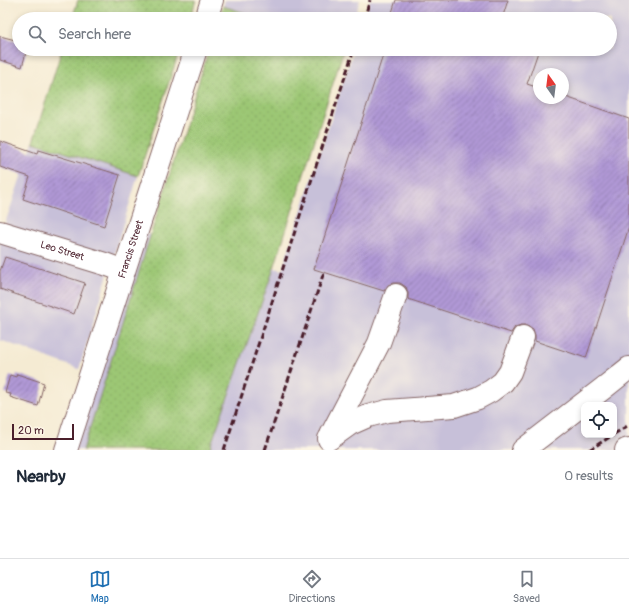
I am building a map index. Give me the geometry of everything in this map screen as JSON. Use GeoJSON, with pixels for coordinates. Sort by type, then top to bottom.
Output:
{"type":"FeatureCollection","features":[{"type":"Feature","properties":{"kind":"street"},"geometry":{"type":"LineString","coordinates":[[208,12],[212,0]]}},
{"type":"Feature","properties":{"kind":"street","name":"Francis Street"},"geometry":{"type":"LineString","coordinates":[[66,450],[194,56]]}},
{"type":"Feature","properties":{"kind":"street","name":"Leo Street"},"geometry":{"type":"LineString","coordinates":[[0,232],[124,271]]}},
{"type":"Feature","properties":{"kind":"street"},"geometry":{"type":"LineString","coordinates":[[326,444],[379,343],[396,295]]}},
{"type":"Feature","properties":{"kind":"street"},"geometry":{"type":"LineString","coordinates":[[326,444],[350,424],[368,416],[387,411],[454,406],[478,398],[491,391],[503,382],[510,372],[523,337]]}},
{"type":"Feature","properties":{"kind":"street"},"geometry":{"type":"LineString","coordinates":[[523,450],[629,368]]}},
{"type":"Feature","properties":{"kind":"shaded area"},"geometry":{"type":"Polygon","coordinates":[[[225,0],[360,0],[356,12],[242,12],[223,6],[225,0]]]}},
{"type":"Feature","properties":{"kind":"shaded area"},"geometry":{"type":"Polygon","coordinates":[[[370,0],[629,0],[629,450],[66,450],[136,231],[282,270],[352,56],[617,56],[617,12],[366,12],[370,0]]]}},
{"type":"Feature","properties":{"kind":"shaded area"},"geometry":{"type":"Polygon","coordinates":[[[33,142],[138,176],[79,369],[0,340],[0,238],[33,142]]]}},
{"type":"Feature","properties":{"kind":"green space"},"geometry":{"type":"Polygon","coordinates":[[[78,0],[196,0],[192,12],[74,12],[78,0]]]}},
{"type":"Feature","properties":{"kind":"green space"},"geometry":{"type":"Polygon","coordinates":[[[223,6],[242,12],[221,12],[223,6]]]}},
{"type":"Feature","properties":{"kind":"green space"},"geometry":{"type":"Polygon","coordinates":[[[60,56],[178,56],[138,176],[33,142],[60,56]]]}},
{"type":"Feature","properties":{"kind":"green space"},"geometry":{"type":"Polygon","coordinates":[[[207,56],[342,56],[274,268],[209,450],[83,450],[207,56]]]}},
{"type":"Feature","properties":{"kind":"building"},"geometry":{"type":"Polygon","coordinates":[[[396,0],[508,0],[504,12],[392,12],[396,0]]]}},
{"type":"Feature","properties":{"kind":"building"},"geometry":{"type":"Polygon","coordinates":[[[0,36],[12,39],[12,56],[25,56],[22,67],[0,60],[0,36]]]}},
{"type":"Feature","properties":{"kind":"building"},"geometry":{"type":"Polygon","coordinates":[[[383,56],[537,56],[527,84],[533,86],[533,104],[569,104],[569,98],[629,119],[629,227],[586,358],[535,341],[533,329],[527,325],[515,327],[511,333],[408,299],[406,287],[400,283],[388,285],[384,291],[314,269],[383,56]]]}},
{"type":"Feature","properties":{"kind":"building"},"geometry":{"type":"Polygon","coordinates":[[[0,141],[37,154],[38,150],[120,175],[104,226],[23,199],[30,177],[0,167],[0,141]]]}},
{"type":"Feature","properties":{"kind":"building"},"geometry":{"type":"Polygon","coordinates":[[[5,257],[85,283],[74,314],[0,289],[0,271],[5,257]]]}},
{"type":"Feature","properties":{"kind":"building"},"geometry":{"type":"Polygon","coordinates":[[[17,374],[44,383],[38,406],[10,397],[11,394],[5,393],[10,375],[16,377],[17,374]]]}},
{"type":"Feature","properties":{"kind":"railway"},"geometry":{"type":"LineString","coordinates":[[366,12],[370,0]]}},
{"type":"Feature","properties":{"kind":"railway"},"geometry":{"type":"LineString","coordinates":[[224,450],[352,56]]}},
{"type":"Feature","properties":{"kind":"railway"},"geometry":{"type":"LineString","coordinates":[[265,450],[324,272]]}},
{"type":"Feature","properties":{"kind":"railway"},"geometry":{"type":"LineString","coordinates":[[617,432],[629,425]]}},
{"type":"Feature","properties":{"kind":"railway"},"geometry":{"type":"LineString","coordinates":[[589,450],[608,438]]}}]}
